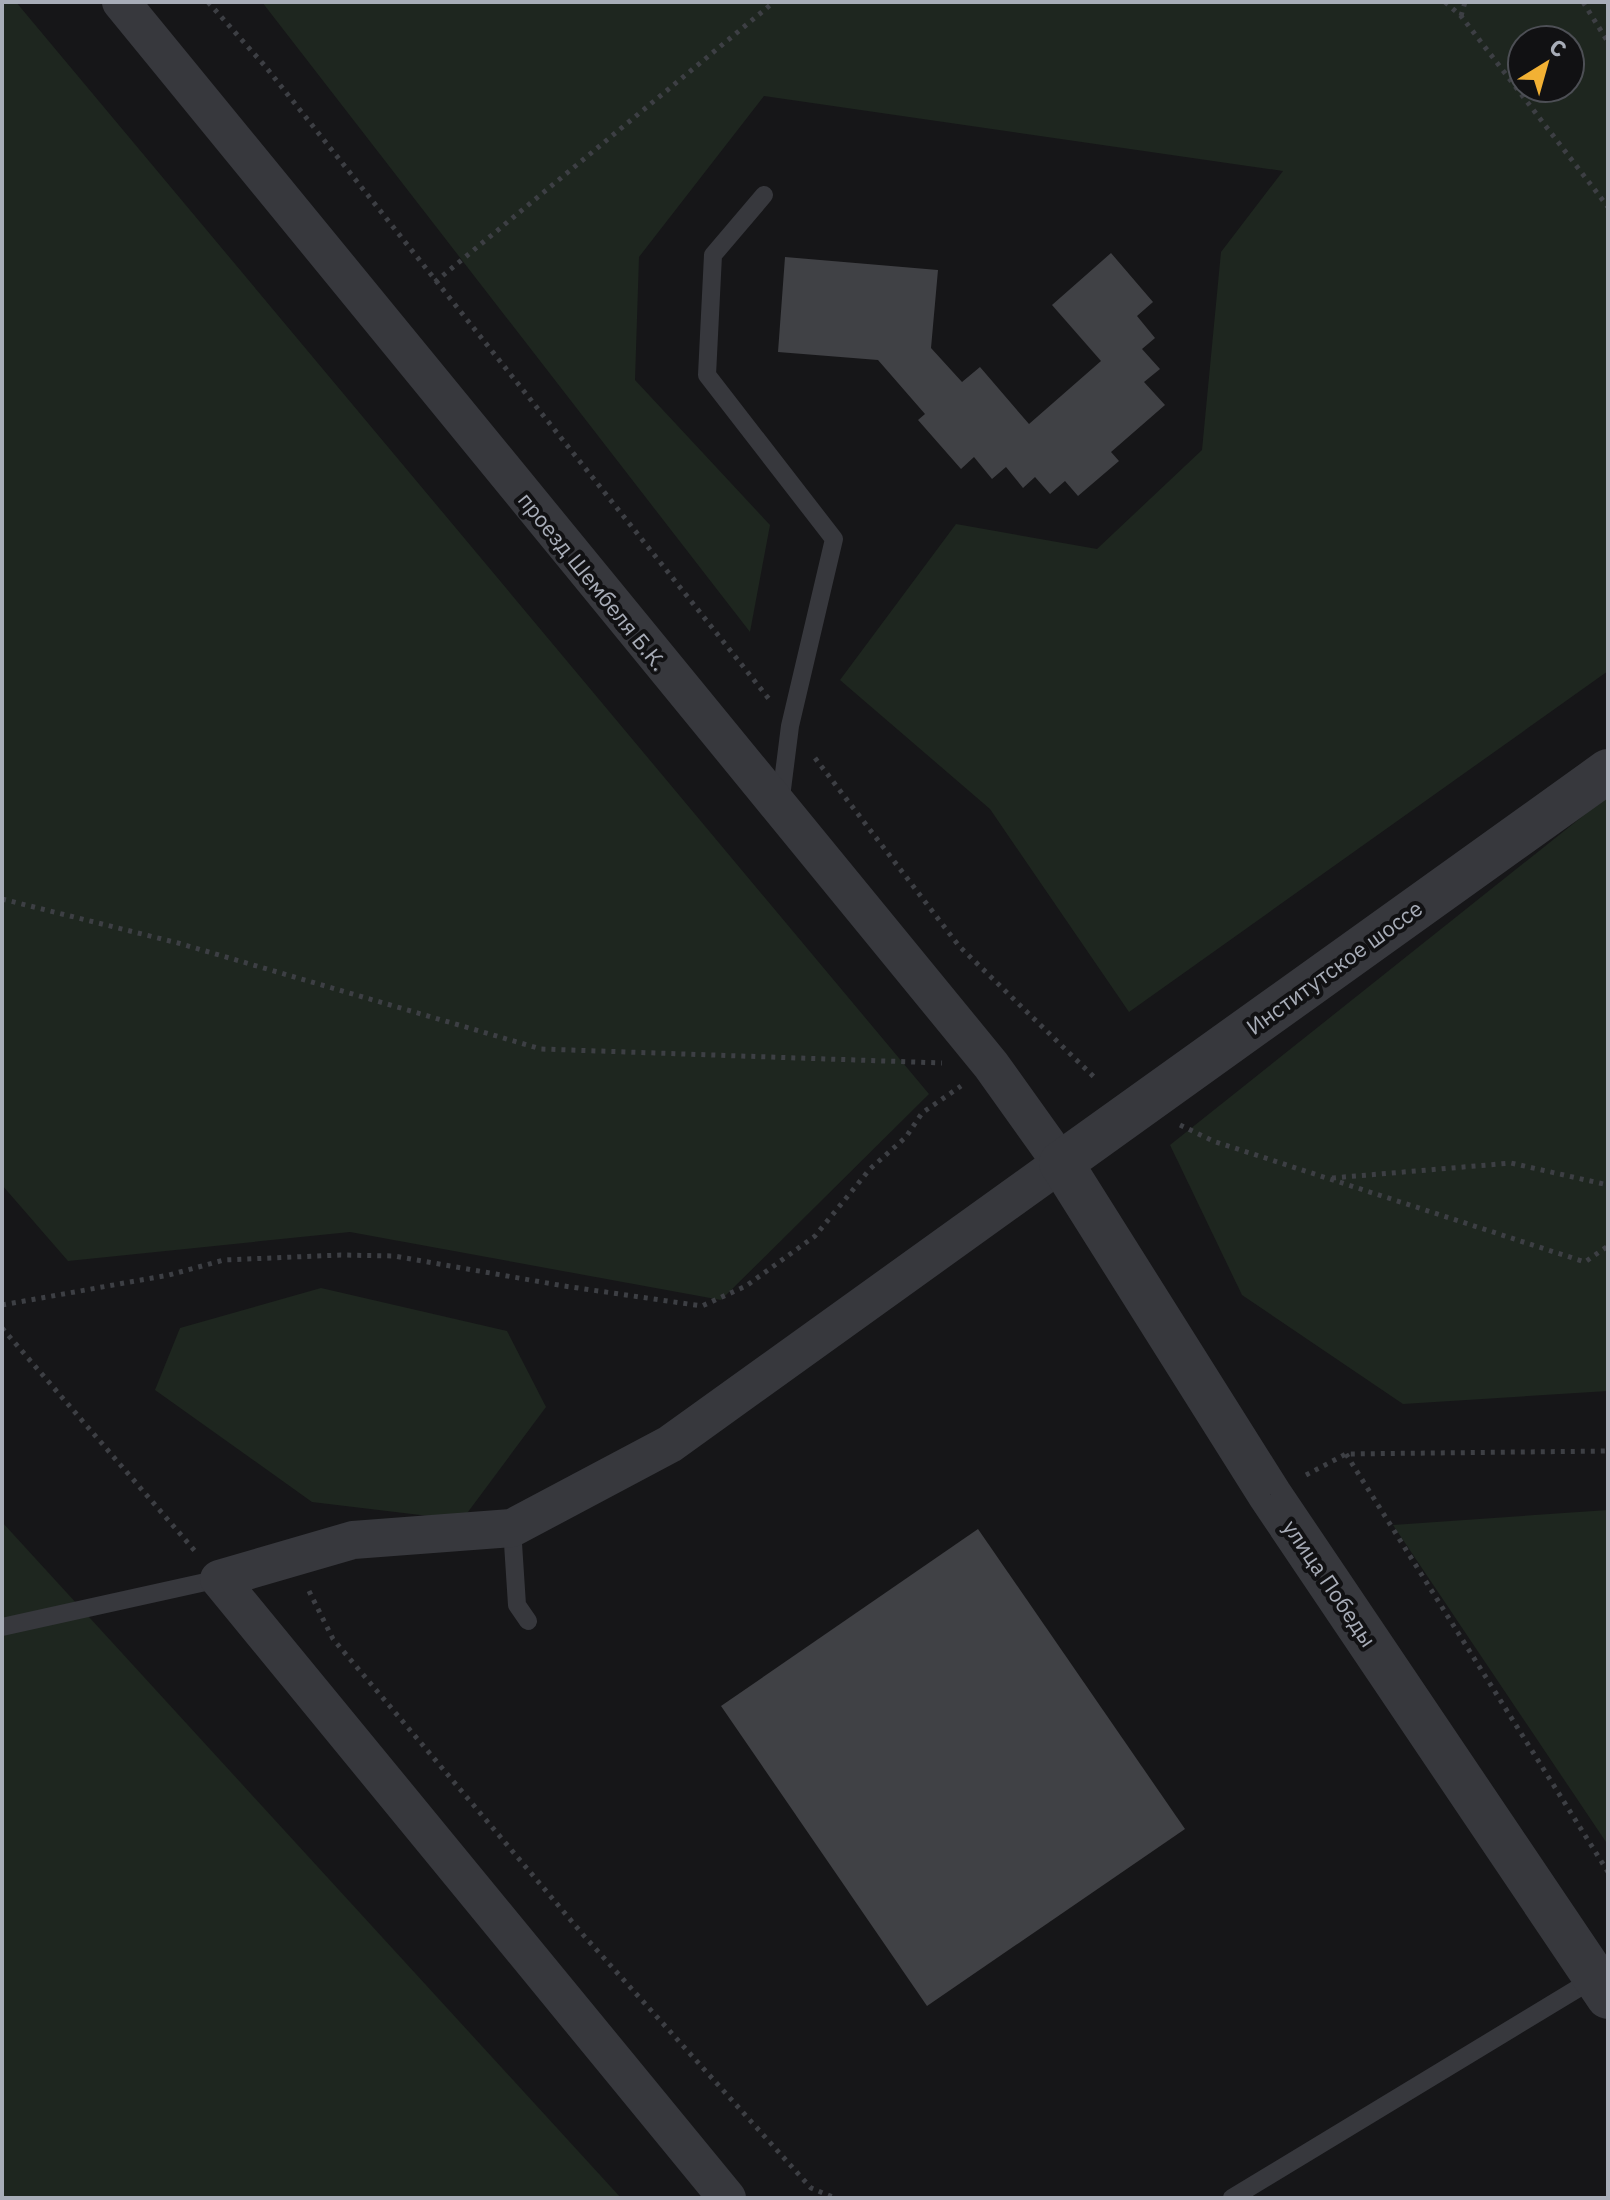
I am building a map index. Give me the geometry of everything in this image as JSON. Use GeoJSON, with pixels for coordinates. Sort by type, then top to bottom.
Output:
{"type":"FeatureCollection","features":[{"type":"Feature","properties":{"kind":"street","name":"проезд Шембеля Б.К."},"geometry":{"type":"LineString","coordinates":[[121,2],[991,1065],[1061,1163]]}},
{"type":"Feature","properties":{"kind":"street","name":"Институтское шоссе"},"geometry":{"type":"LineString","coordinates":[[1061,1163],[1608,771]]}},
{"type":"Feature","properties":{"kind":"street","name":"улица Победы"},"geometry":{"type":"LineString","coordinates":[[1061,1163],[1270,1495],[1601,1988]]}},
{"type":"Feature","properties":{"kind":"street"},"geometry":{"type":"LineString","coordinates":[[727,2198],[219,1579],[353,1540],[512,1528],[670,1444],[1061,1163]]}},
{"type":"Feature","properties":{"kind":"lane"},"geometry":{"type":"LineString","coordinates":[[764,195],[713,255],[707,375],[834,539],[790,726],[779,809]]}},
{"type":"Feature","properties":{"kind":"lane"},"geometry":{"type":"LineString","coordinates":[[512,1528],[517,1605],[528,1621]]}},
{"type":"Feature","properties":{"kind":"lane"},"geometry":{"type":"LineString","coordinates":[[2,1627],[219,1579]]}},
{"type":"Feature","properties":{"kind":"lane"},"geometry":{"type":"LineString","coordinates":[[1232,2198],[1601,1988]]}},
{"type":"Feature","properties":{"kind":"path"},"geometry":{"type":"LineString","coordinates":[[208,2],[265,66],[790,726],[959,946],[1094,1077]]}},
{"type":"Feature","properties":{"kind":"path"},"geometry":{"type":"LineString","coordinates":[[435,282],[774,2]]}},
{"type":"Feature","properties":{"kind":"path"},"geometry":{"type":"LineString","coordinates":[[1445,2],[1461,16],[1608,207]]}},
{"type":"Feature","properties":{"kind":"path"},"geometry":{"type":"LineString","coordinates":[[1461,16],[1465,2]]}},
{"type":"Feature","properties":{"kind":"path"},"geometry":{"type":"LineString","coordinates":[[1583,2],[1608,42]]}},
{"type":"Feature","properties":{"kind":"path"},"geometry":{"type":"LineString","coordinates":[[2,899],[178,943],[541,1049],[991,1065]]}},
{"type":"Feature","properties":{"kind":"path"},"geometry":{"type":"LineString","coordinates":[[2,1305],[156,1277],[224,1260],[341,1255],[394,1256],[590,1291],[702,1306],[746,1286],[815,1236],[870,1169],[906,1137],[922,1113],[991,1065]]}},
{"type":"Feature","properties":{"kind":"path"},"geometry":{"type":"LineString","coordinates":[[1213,1141],[1585,1262],[1607,1249]]}},
{"type":"Feature","properties":{"kind":"path"},"geometry":{"type":"LineString","coordinates":[[1327,1178],[1511,1163],[1608,1185]]}},
{"type":"Feature","properties":{"kind":"path"},"geometry":{"type":"LineString","coordinates":[[2,1328],[219,1579]]}},
{"type":"Feature","properties":{"kind":"path"},"geometry":{"type":"LineString","coordinates":[[1270,1495],[1346,1454],[1608,1451]]}},
{"type":"Feature","properties":{"kind":"path"},"geometry":{"type":"LineString","coordinates":[[1346,1454],[1608,1872]]}},
{"type":"Feature","properties":{"kind":"path"},"geometry":{"type":"LineString","coordinates":[[293,1558],[333,1639],[585,1937],[811,2188],[835,2198]]}},
{"type":"Feature","properties":{"kind":"shaded area"},"geometry":{"type":"Polygon","coordinates":[[[2,2],[16,2],[929,1094],[721,1300],[350,1232],[68,1261],[2,1185],[2,2]]]}},
{"type":"Feature","properties":{"kind":"shaded area"},"geometry":{"type":"Polygon","coordinates":[[[262,2],[1608,2],[1608,671],[1129,1012],[990,809],[840,680],[956,524],[1097,549],[1202,450],[1221,252],[1283,171],[764,96],[639,257],[635,380],[770,525],[750,632],[262,2]]]}},
{"type":"Feature","properties":{"kind":"shaded area"},"geometry":{"type":"Polygon","coordinates":[[[1608,796],[1608,1391],[1403,1404],[1242,1295],[1170,1145],[1608,796]]]}},
{"type":"Feature","properties":{"kind":"shaded area"},"geometry":{"type":"Polygon","coordinates":[[[321,1288],[507,1331],[546,1407],[462,1520],[312,1502],[155,1390],[180,1328],[321,1288]]]}},
{"type":"Feature","properties":{"kind":"shaded area"},"geometry":{"type":"Polygon","coordinates":[[[1608,1510],[1608,1845],[1393,1525],[1608,1510]]]}},
{"type":"Feature","properties":{"kind":"shaded area"},"geometry":{"type":"Polygon","coordinates":[[[2,1522],[621,2198],[2,2198],[2,1522]]]}},
{"type":"Feature","properties":{"kind":"building"},"geometry":{"type":"Polygon","coordinates":[[[1111,253],[1153,302],[1137,316],[1155,338],[1142,349],[1160,369],[1144,382],[1165,405],[1111,452],[1119,461],[1078,496],[1065,481],[1050,494],[1035,477],[1023,488],[1006,467],[992,479],[974,457],[961,469],[918,420],[925,414],[878,360],[778,352],[785,257],[938,270],[931,348],[962,382],[980,367],[1029,424],[1101,361],[1052,305],[1111,253]]]}},
{"type":"Feature","properties":{"kind":"building"},"geometry":{"type":"Polygon","coordinates":[[[978,1529],[1185,1829],[927,2006],[721,1706],[978,1529]]]}}]}
